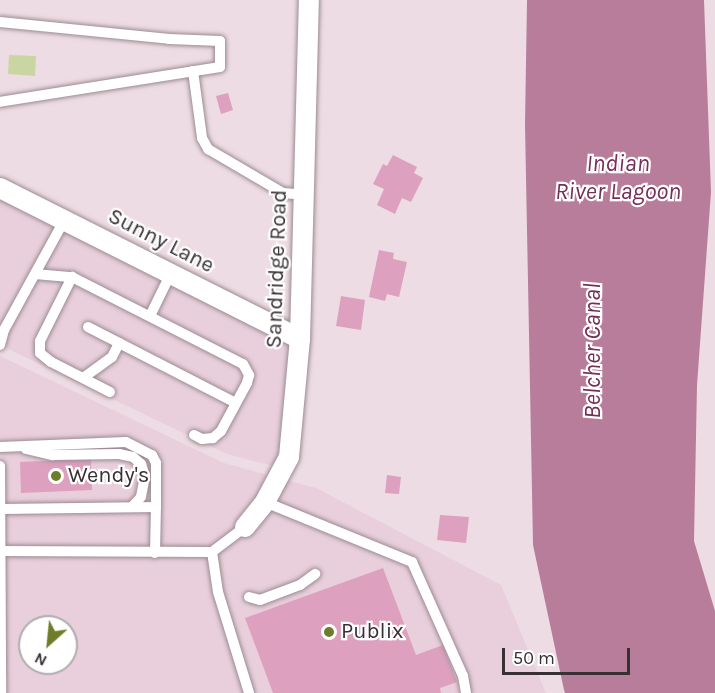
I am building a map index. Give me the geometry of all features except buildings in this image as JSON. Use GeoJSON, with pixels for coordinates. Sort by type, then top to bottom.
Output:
{"type":"FeatureCollection","features":[{"type":"Feature","properties":{"kind":"street","name":"Sandridge Road"},"geometry":{"type":"LineString","coordinates":[[245,527],[265,501],[289,457],[300,339],[309,0]]}},
{"type":"Feature","properties":{"kind":"street","name":"Sunny Lane"},"geometry":{"type":"LineString","coordinates":[[0,188],[300,339]]}},
{"type":"Feature","properties":{"kind":"lane"},"geometry":{"type":"LineString","coordinates":[[0,22],[169,39],[220,41],[220,67],[0,102]]}},
{"type":"Feature","properties":{"kind":"lane"},"geometry":{"type":"LineString","coordinates":[[193,71],[202,138],[208,149],[283,193],[304,195]]}},
{"type":"Feature","properties":{"kind":"lane"},"geometry":{"type":"LineString","coordinates":[[0,345],[4,330],[65,219]]}},
{"type":"Feature","properties":{"kind":"lane"},"geometry":{"type":"LineString","coordinates":[[150,316],[171,273]]}},
{"type":"Feature","properties":{"kind":"lane"},"geometry":{"type":"LineString","coordinates":[[35,274],[72,277],[243,364],[249,375],[221,431],[213,438],[202,439],[194,435]]}},
{"type":"Feature","properties":{"kind":"lane"},"geometry":{"type":"LineString","coordinates":[[72,277],[40,341],[40,353],[51,362],[110,392]]}},
{"type":"Feature","properties":{"kind":"lane"},"geometry":{"type":"LineString","coordinates":[[88,327],[236,403]]}},
{"type":"Feature","properties":{"kind":"lane"},"geometry":{"type":"LineString","coordinates":[[83,378],[112,357],[119,343]]}},
{"type":"Feature","properties":{"kind":"lane"},"geometry":{"type":"LineString","coordinates":[[0,447],[126,442],[152,455],[156,463],[155,553]]}},
{"type":"Feature","properties":{"kind":"lane"},"geometry":{"type":"LineString","coordinates":[[18,446],[53,455],[119,454],[133,457],[141,464],[145,476],[141,497],[133,506]]}},
{"type":"Feature","properties":{"kind":"lane"},"geometry":{"type":"LineString","coordinates":[[0,466],[2,509],[1,693]]}},
{"type":"Feature","properties":{"kind":"lane"},"geometry":{"type":"LineString","coordinates":[[265,501],[412,562],[463,676],[466,693]]}},
{"type":"Feature","properties":{"kind":"lane"},"geometry":{"type":"LineString","coordinates":[[2,509],[156,507]]}},
{"type":"Feature","properties":{"kind":"lane"},"geometry":{"type":"LineString","coordinates":[[1,551],[212,552],[245,527]]}},
{"type":"Feature","properties":{"kind":"lane"},"geometry":{"type":"LineString","coordinates":[[212,552],[218,592],[249,693]]}},
{"type":"Feature","properties":{"kind":"lane"},"geometry":{"type":"LineString","coordinates":[[249,597],[261,600],[300,585],[315,574]]}},
{"type":"Feature","properties":{"kind":"shaded area"},"geometry":{"type":"Polygon","coordinates":[[[0,194],[290,345],[280,455],[274,466],[227,454],[0,345],[0,194]]]}},
{"type":"Feature","properties":{"kind":"shaded area"},"geometry":{"type":"Polygon","coordinates":[[[0,356],[224,463],[316,488],[501,585],[546,693],[0,693],[0,356]]]}},
{"type":"Feature","properties":{"kind":"green space"},"geometry":{"type":"Polygon","coordinates":[[[9,55],[36,56],[35,76],[8,74],[9,55]]]}},
{"type":"Feature","properties":{"kind":"water","name":"Indian River Lagoon"},"geometry":{"type":"Polygon","coordinates":[[[527,0],[704,0],[711,192],[697,385],[694,541],[715,611],[715,693],[565,693],[564,690],[533,545],[525,125],[527,0]]]}},
{"type":"Feature","properties":{"kind":"place","name":"Wendy's"},"geometry":{"type":"Point","coordinates":[56,476]}},
{"type":"Feature","properties":{"kind":"place","name":"Publix"},"geometry":{"type":"Point","coordinates":[329,632]}},
{"type":"Feature","properties":{"kind":"water label","name":"Belcher Canal"},"geometry":{"type":"Point","coordinates":[593,351]}}]}
